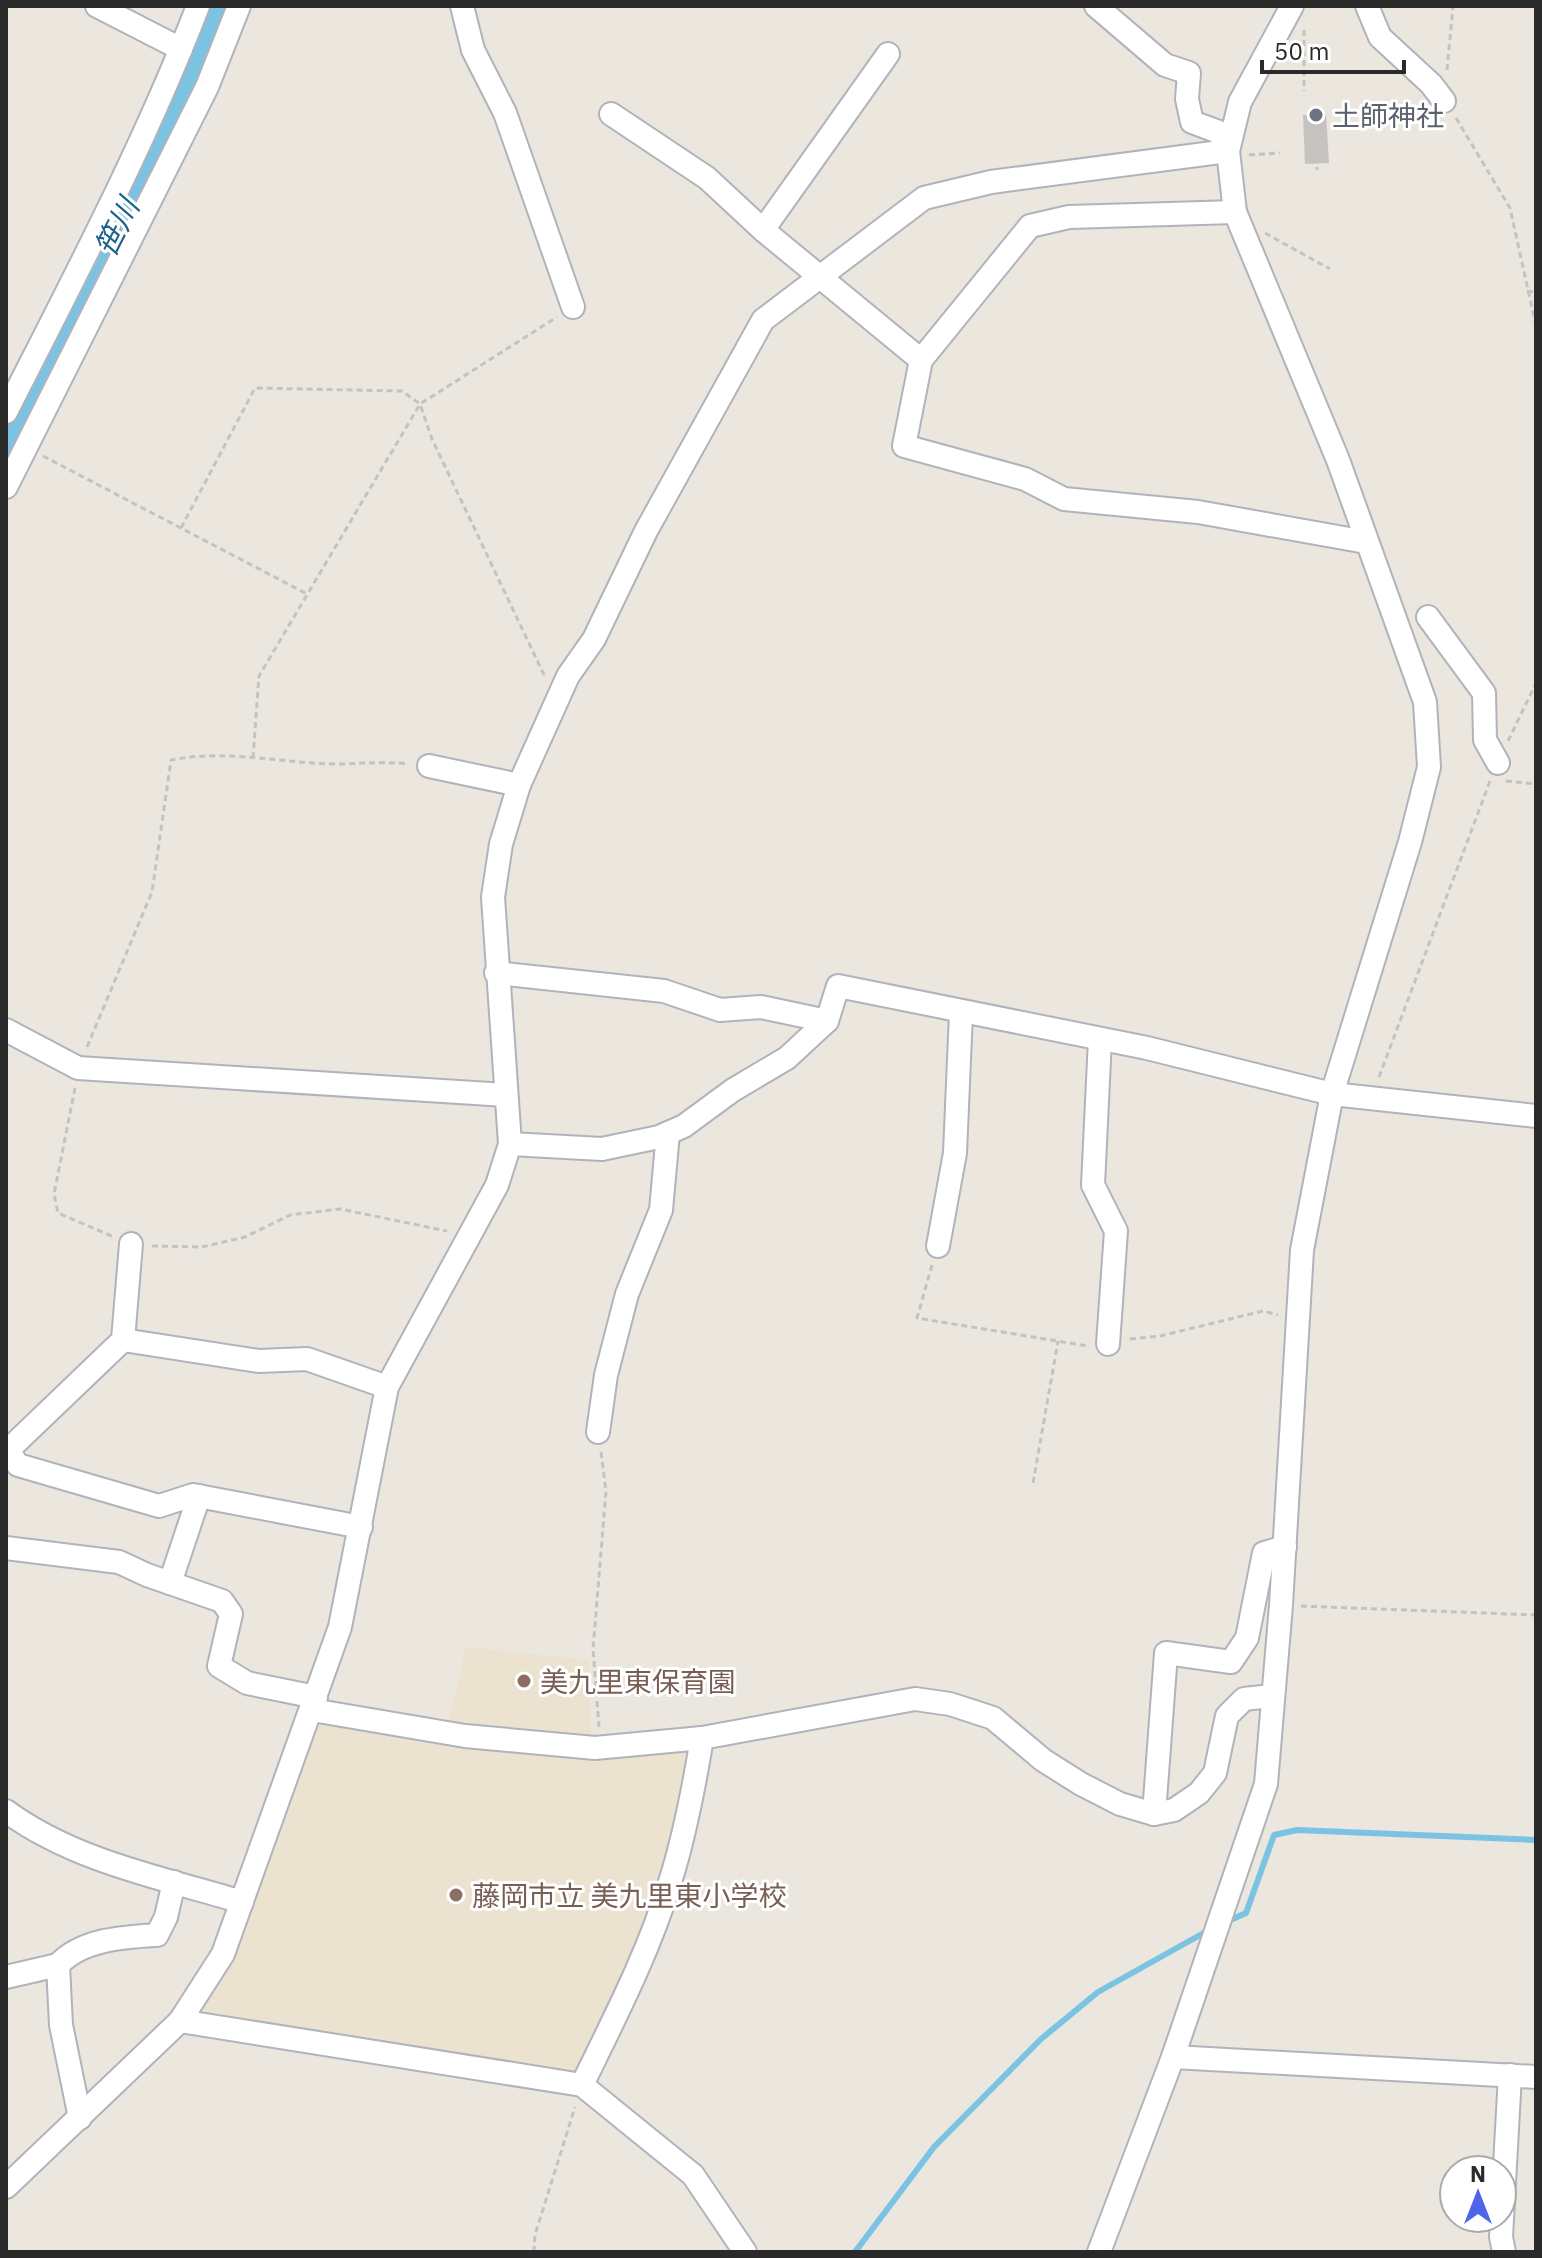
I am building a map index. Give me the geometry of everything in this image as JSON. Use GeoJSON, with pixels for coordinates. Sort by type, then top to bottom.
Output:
{"type":"FeatureCollection","features":[{"type":"Feature","properties":{"kind":"street"},"geometry":{"type":"LineString","coordinates":[[97,6],[181,49]]}},
{"type":"Feature","properties":{"kind":"street"},"geometry":{"type":"LineString","coordinates":[[6,412],[106,215],[198,6]]}},
{"type":"Feature","properties":{"kind":"street"},"geometry":{"type":"LineString","coordinates":[[6,487],[207,87],[239,6]]}},
{"type":"Feature","properties":{"kind":"street"},"geometry":{"type":"LineString","coordinates":[[462,6],[473,50],[505,113],[573,307]]}},
{"type":"Feature","properties":{"kind":"street"},"geometry":{"type":"LineString","coordinates":[[1096,6],[1165,65],[1189,73],[1187,99],[1192,122],[1219,132],[1239,153]]}},
{"type":"Feature","properties":{"kind":"street"},"geometry":{"type":"LineString","coordinates":[[1367,6],[1380,37],[1431,84],[1444,101]]}},
{"type":"Feature","properties":{"kind":"street"},"geometry":{"type":"LineString","coordinates":[[1099,2252],[1173,2057],[1266,1784],[1285,1547],[1302,1250],[1332,1094],[1410,842],[1429,767],[1428,710],[1338,460],[1236,214],[1240,102],[1298,13]]}},
{"type":"Feature","properties":{"kind":"street"},"geometry":{"type":"LineString","coordinates":[[763,230],[888,54]]}},
{"type":"Feature","properties":{"kind":"street"},"geometry":{"type":"LineString","coordinates":[[611,114],[707,178],[763,230],[921,360]]}},
{"type":"Feature","properties":{"kind":"street"},"geometry":{"type":"LineString","coordinates":[[6,2187],[180,2021],[223,1954],[340,1627],[387,1387],[497,1185],[510,1144],[493,897],[501,844],[519,785],[568,676],[594,639],[646,531],[763,320],[924,198],[952,189],[1239,153]]}},
{"type":"Feature","properties":{"kind":"street"},"geometry":{"type":"LineString","coordinates":[[1236,214],[1069,217],[1030,226],[921,360],[904,446],[1025,479],[1064,499],[1198,512],[1366,542]]}},
{"type":"Feature","properties":{"kind":"street"},"geometry":{"type":"LineString","coordinates":[[1428,617],[1484,693],[1485,740],[1502,772]]}},
{"type":"Feature","properties":{"kind":"street"},"geometry":{"type":"LineString","coordinates":[[429,766],[519,785]]}},
{"type":"Feature","properties":{"kind":"street"},"geometry":{"type":"LineString","coordinates":[[496,973],[664,991],[720,1010],[761,1007],[827,1021]]}},
{"type":"Feature","properties":{"kind":"street"},"geometry":{"type":"LineString","coordinates":[[510,1144],[602,1149],[668,1133],[684,1126],[733,1090],[787,1058],[827,1021],[838,986],[1100,1039],[1332,1094],[1536,1116]]}},
{"type":"Feature","properties":{"kind":"street"},"geometry":{"type":"LineString","coordinates":[[938,1246],[955,1153],[961,1013]]}},
{"type":"Feature","properties":{"kind":"street"},"geometry":{"type":"LineString","coordinates":[[6,1030],[78,1068],[506,1095]]}},
{"type":"Feature","properties":{"kind":"street"},"geometry":{"type":"LineString","coordinates":[[1100,1039],[1093,1185],[1116,1231],[1108,1344]]}},
{"type":"Feature","properties":{"kind":"street"},"geometry":{"type":"LineString","coordinates":[[598,1432],[606,1375],[627,1294],[661,1210],[668,1133]]}},
{"type":"Feature","properties":{"kind":"street"},"geometry":{"type":"LineString","coordinates":[[6,1475],[7,1451],[123,1340],[131,1244]]}},
{"type":"Feature","properties":{"kind":"street"},"geometry":{"type":"LineString","coordinates":[[123,1340],[259,1361],[307,1359],[387,1387]]}},
{"type":"Feature","properties":{"kind":"street"},"geometry":{"type":"LineString","coordinates":[[7,1451],[18,1465],[159,1506],[199,1496],[361,1527]]}},
{"type":"Feature","properties":{"kind":"street"},"geometry":{"type":"LineString","coordinates":[[170,1583],[199,1496]]}},
{"type":"Feature","properties":{"kind":"street"},"geometry":{"type":"LineString","coordinates":[[1154,1814],[1166,1653],[1231,1662],[1247,1638],[1264,1553],[1285,1547]]}},
{"type":"Feature","properties":{"kind":"street"},"geometry":{"type":"LineString","coordinates":[[6,1548],[119,1562],[222,1601],[231,1614],[219,1666],[247,1683],[314,1704],[465,1736],[600,1748],[702,1738],[915,1699],[950,1704],[993,1718],[1043,1760],[1081,1784],[1120,1804],[1154,1814],[1174,1810],[1199,1793],[1215,1773],[1227,1716],[1244,1699],[1272,1696]]}},
{"type":"Feature","properties":{"kind":"street"},"geometry":{"type":"LineString","coordinates":[[582,2085],[621,2004],[670,1885],[690,1806],[702,1738]]}},
{"type":"Feature","properties":{"kind":"street"},"geometry":{"type":"LineString","coordinates":[[6,1811],[31,1829],[111,1864],[242,1902]]}},
{"type":"Feature","properties":{"kind":"street"},"geometry":{"type":"LineString","coordinates":[[6,1977],[58,1965],[87,1946],[122,1937],[157,1935],[166,1917],[174,1882]]}},
{"type":"Feature","properties":{"kind":"street"},"geometry":{"type":"LineString","coordinates":[[58,1965],[61,2025],[80,2118]]}},
{"type":"Feature","properties":{"kind":"street"},"geometry":{"type":"LineString","coordinates":[[180,2021],[582,2085],[693,2175],[745,2252]]}},
{"type":"Feature","properties":{"kind":"street"},"geometry":{"type":"LineString","coordinates":[[1173,2057],[1536,2077]]}},
{"type":"Feature","properties":{"kind":"street"},"geometry":{"type":"LineString","coordinates":[[1504,2252],[1501,2237],[1510,2075]]}},
{"type":"Feature","properties":{"kind":"path"},"geometry":{"type":"LineString","coordinates":[[1447,70],[1453,6]]}},
{"type":"Feature","properties":{"kind":"path"},"geometry":{"type":"LineString","coordinates":[[1298,13],[1304,91]]}},
{"type":"Feature","properties":{"kind":"path"},"geometry":{"type":"LineString","coordinates":[[1444,101],[1510,208],[1536,326]]}},
{"type":"Feature","properties":{"kind":"path"},"geometry":{"type":"LineString","coordinates":[[1315,137],[1317,170]]}},
{"type":"Feature","properties":{"kind":"path"},"geometry":{"type":"LineString","coordinates":[[1239,153],[1280,153]]}},
{"type":"Feature","properties":{"kind":"path"},"geometry":{"type":"LineString","coordinates":[[1236,214],[1330,269]]}},
{"type":"Feature","properties":{"kind":"path"},"geometry":{"type":"LineString","coordinates":[[1527,291],[1536,292]]}},
{"type":"Feature","properties":{"kind":"path"},"geometry":{"type":"LineString","coordinates":[[253,758],[259,676],[420,404],[573,307]]}},
{"type":"Feature","properties":{"kind":"path"},"geometry":{"type":"LineString","coordinates":[[181,528],[255,388],[402,391],[420,404],[432,439],[556,702]]}},
{"type":"Feature","properties":{"kind":"path"},"geometry":{"type":"LineString","coordinates":[[27,447],[309,595]]}},
{"type":"Feature","properties":{"kind":"path"},"geometry":{"type":"LineString","coordinates":[[1371,1097],[1536,683]]}},
{"type":"Feature","properties":{"kind":"path"},"geometry":{"type":"LineString","coordinates":[[429,766],[380,761],[336,764],[199,754],[171,760],[152,892],[78,1068],[54,1194],[58,1213],[131,1244],[202,1247],[245,1237],[290,1215],[340,1209],[470,1236]]}},
{"type":"Feature","properties":{"kind":"path"},"geometry":{"type":"LineString","coordinates":[[1502,772],[1536,784]]}},
{"type":"Feature","properties":{"kind":"path"},"geometry":{"type":"LineString","coordinates":[[938,1246],[917,1318],[1101,1348],[1263,1311],[1297,1320]]}},
{"type":"Feature","properties":{"kind":"path"},"geometry":{"type":"LineString","coordinates":[[1033,1483],[1058,1341]]}},
{"type":"Feature","properties":{"kind":"path"},"geometry":{"type":"LineString","coordinates":[[598,1432],[606,1491],[594,1608],[600,1748]]}},
{"type":"Feature","properties":{"kind":"path"},"geometry":{"type":"LineString","coordinates":[[1281,1605],[1536,1615]]}},
{"type":"Feature","properties":{"kind":"path"},"geometry":{"type":"LineString","coordinates":[[534,2252],[535,2235],[582,2085]]}},
{"type":"Feature","properties":{"kind":"shaded area"},"geometry":{"type":"Polygon","coordinates":[[[466,1647],[589,1660],[591,1741],[447,1728],[466,1647]]]}},
{"type":"Feature","properties":{"kind":"shaded area","name":"藤岡市立 美九里東小学校"},"geometry":{"type":"Polygon","coordinates":[[[315,1721],[686,1747],[691,1753],[664,1879],[582,2069],[571,2073],[202,2019],[199,2010],[250,1911],[315,1721]]]}},
{"type":"Feature","properties":{"kind":"building"},"geometry":{"type":"Polygon","coordinates":[[[1326,114],[1329,163],[1305,164],[1303,115],[1326,114]]]}},
{"type":"Feature","properties":{"kind":"waterway","name":"笹川"},"geometry":{"type":"LineString","coordinates":[[6,442],[151,157],[215,6]]}},
{"type":"Feature","properties":{"kind":"waterway"},"geometry":{"type":"LineString","coordinates":[[1226,1922],[1246,1913],[1274,1835],[1297,1830],[1536,1840]]}},
{"type":"Feature","properties":{"kind":"waterway"},"geometry":{"type":"LineString","coordinates":[[855,2252],[934,2147],[1041,2039],[1098,1992],[1209,1930]]}},
{"type":"Feature","properties":{"kind":"place","name":"土師神社"},"geometry":{"type":"Point","coordinates":[1316,115]}},
{"type":"Feature","properties":{"kind":"place","name":"美九里東保育園"},"geometry":{"type":"Point","coordinates":[524,1681]}},
{"type":"Feature","properties":{"kind":"place","name":"藤岡市立 美九里東小学校"},"geometry":{"type":"Point","coordinates":[456,1895]}}]}
